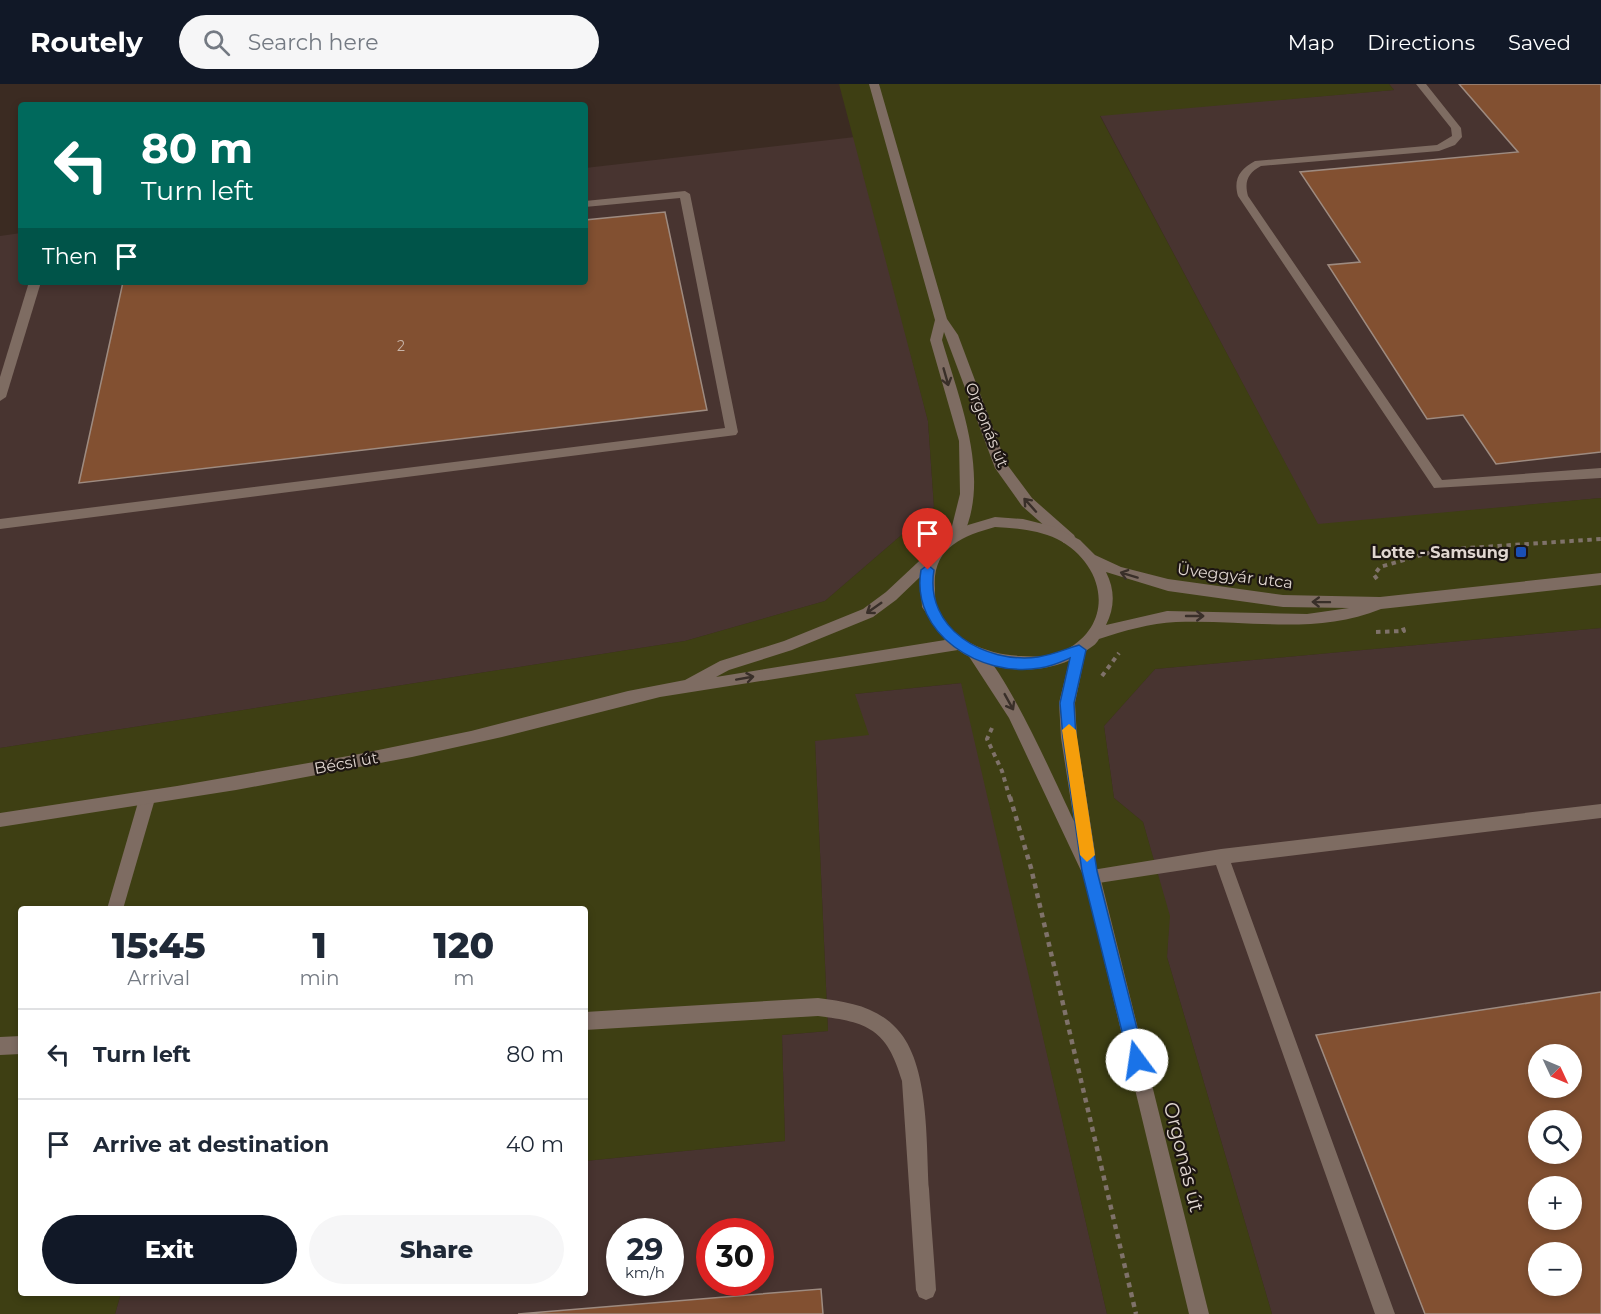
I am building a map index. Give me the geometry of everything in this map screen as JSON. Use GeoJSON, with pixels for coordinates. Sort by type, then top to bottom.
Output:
{"type":"FeatureCollection","features":[{"type":"Feature","properties":{"kind":"street","name":"Orgonás út"},"geometry":{"type":"LineString","coordinates":[[874,84],[941,320],[952,335],[1000,465],[1041,518],[1074,543]]}},
{"type":"Feature","properties":{"kind":"street"},"geometry":{"type":"LineString","coordinates":[[1421,84],[1456,128],[1457,137],[1451,143],[1439,148],[1259,163],[1247,169],[1241,177],[1239,185],[1243,196],[1438,485],[1601,473]]}},
{"type":"Feature","properties":{"kind":"street"},"geometry":{"type":"LineString","coordinates":[[0,524],[732,432],[685,194],[588,204]]}},
{"type":"Feature","properties":{"kind":"street"},"geometry":{"type":"LineString","coordinates":[[0,397],[34,285]]}},
{"type":"Feature","properties":{"kind":"street","name":"Orgonás út"},"geometry":{"type":"LineString","coordinates":[[941,320],[936,340],[965,441],[967,494],[957,534]]}},
{"type":"Feature","properties":{"kind":"street"},"geometry":{"type":"LineString","coordinates":[[687,685],[725,665],[787,646],[868,613],[891,596],[957,534],[994,522],[1036,525],[1074,543],[1091,559],[1101,573],[1106,605],[1103,620],[1096,634],[1079,650],[1040,663],[1018,664],[975,655],[957,644],[938,624],[927,601],[925,585],[934,556]]}},
{"type":"Feature","properties":{"kind":"street","name":"Üveggyár utca"},"geometry":{"type":"LineString","coordinates":[[1091,559],[1135,577],[1189,589],[1283,601],[1380,603],[1601,579]]}},
{"type":"Feature","properties":{"kind":"street","name":"Üveggyár utca"},"geometry":{"type":"LineString","coordinates":[[1096,634],[1157,618],[1342,616],[1362,613],[1380,603]]}},
{"type":"Feature","properties":{"kind":"street"},"geometry":{"type":"LineString","coordinates":[[687,685],[724,682],[957,644]]}},
{"type":"Feature","properties":{"kind":"street","name":"Orgonás út"},"geometry":{"type":"LineString","coordinates":[[1079,650],[1067,703],[1070,738],[1091,873],[1199,1314]]}},
{"type":"Feature","properties":{"kind":"street","name":"Orgonás út"},"geometry":{"type":"LineString","coordinates":[[975,655],[992,675],[1015,714],[1091,873]]}},
{"type":"Feature","properties":{"kind":"street","name":"Bécsi út"},"geometry":{"type":"LineString","coordinates":[[0,820],[147,799],[444,743],[687,685]]}},
{"type":"Feature","properties":{"kind":"street"},"geometry":{"type":"LineString","coordinates":[[116,906],[147,799]]}},
{"type":"Feature","properties":{"kind":"street"},"geometry":{"type":"LineString","coordinates":[[1091,873],[1601,811]]}},
{"type":"Feature","properties":{"kind":"street"},"geometry":{"type":"LineString","coordinates":[[1221,856],[1385,1314]]}},
{"type":"Feature","properties":{"kind":"street"},"geometry":{"type":"LineString","coordinates":[[588,1021],[819,1007],[842,1007],[869,1016],[896,1042],[912,1077],[926,1290]]}},
{"type":"Feature","properties":{"kind":"path"},"geometry":{"type":"LineString","coordinates":[[1002,771],[1034,880],[1136,1314]]}},
{"type":"Feature","properties":{"kind":"shaded area"},"geometry":{"type":"Polygon","coordinates":[[[839,84],[1389,84],[1394,90],[1100,116],[1318,524],[1601,498],[1601,628],[1155,669],[1104,726],[1114,798],[1143,822],[1170,916],[1167,957],[1272,1314],[1107,1314],[961,683],[855,694],[869,735],[815,741],[828,1031],[782,1035],[785,1141],[588,1161],[588,906],[18,906],[18,1296],[120,1296],[115,1314],[0,1314],[0,748],[685,641],[825,601],[934,507],[928,421],[839,84]]]}},
{"type":"Feature","properties":{"kind":"shaded area"},"geometry":{"type":"Polygon","coordinates":[[[1389,84],[1601,84],[1601,498],[1318,525],[1100,115],[1394,90],[1389,84]]]}},
{"type":"Feature","properties":{"kind":"shaded area"},"geometry":{"type":"Polygon","coordinates":[[[855,137],[928,421],[934,507],[825,601],[685,641],[0,748],[0,236],[18,233],[18,285],[588,285],[588,168],[855,137]]]}},
{"type":"Feature","properties":{"kind":"shaded area"},"geometry":{"type":"Polygon","coordinates":[[[1601,628],[1601,1314],[1272,1314],[1167,957],[1169,916],[1143,822],[1114,798],[1104,726],[1155,669],[1601,628]]]}},
{"type":"Feature","properties":{"kind":"shaded area"},"geometry":{"type":"Polygon","coordinates":[[[962,683],[1107,1314],[115,1314],[120,1296],[588,1296],[588,1161],[785,1141],[782,1035],[828,1031],[815,741],[855,694],[962,683]]]}},
{"type":"Feature","properties":{"kind":"building"},"geometry":{"type":"Polygon","coordinates":[[[1459,84],[1601,84],[1601,452],[1496,464],[1463,415],[1427,419],[1328,265],[1360,262],[1300,172],[1518,152],[1459,84]]]}},
{"type":"Feature","properties":{"kind":"building"},"geometry":{"type":"Polygon","coordinates":[[[665,212],[707,410],[79,483],[122,285],[588,285],[588,220],[665,212]]]}},
{"type":"Feature","properties":{"kind":"building"},"geometry":{"type":"Polygon","coordinates":[[[1601,992],[1601,1314],[1425,1314],[1316,1035],[1601,992]]]}},
{"type":"Feature","properties":{"kind":"building"},"geometry":{"type":"Polygon","coordinates":[[[821,1289],[823,1314],[518,1314],[736,1296],[774,1296],[774,1293],[821,1289]]]}},
{"type":"Feature","properties":{"kind":"slow traffic"},"geometry":{"type":"LineString","coordinates":[[1069,730],[1087,855]]}},
{"type":"Feature","properties":{"kind":"place","name":"Lotte - Samsung"},"geometry":{"type":"Point","coordinates":[1521,552]}},
{"type":"Feature","properties":{"kind":"route"},"geometry":{"type":"LineString","coordinates":[[928,570],[925,585],[927,601],[933,616],[943,631],[957,644],[975,655],[1018,664],[1040,663],[1079,650],[1067,703],[1070,738],[1090,871],[1137,1060]]}}]}
